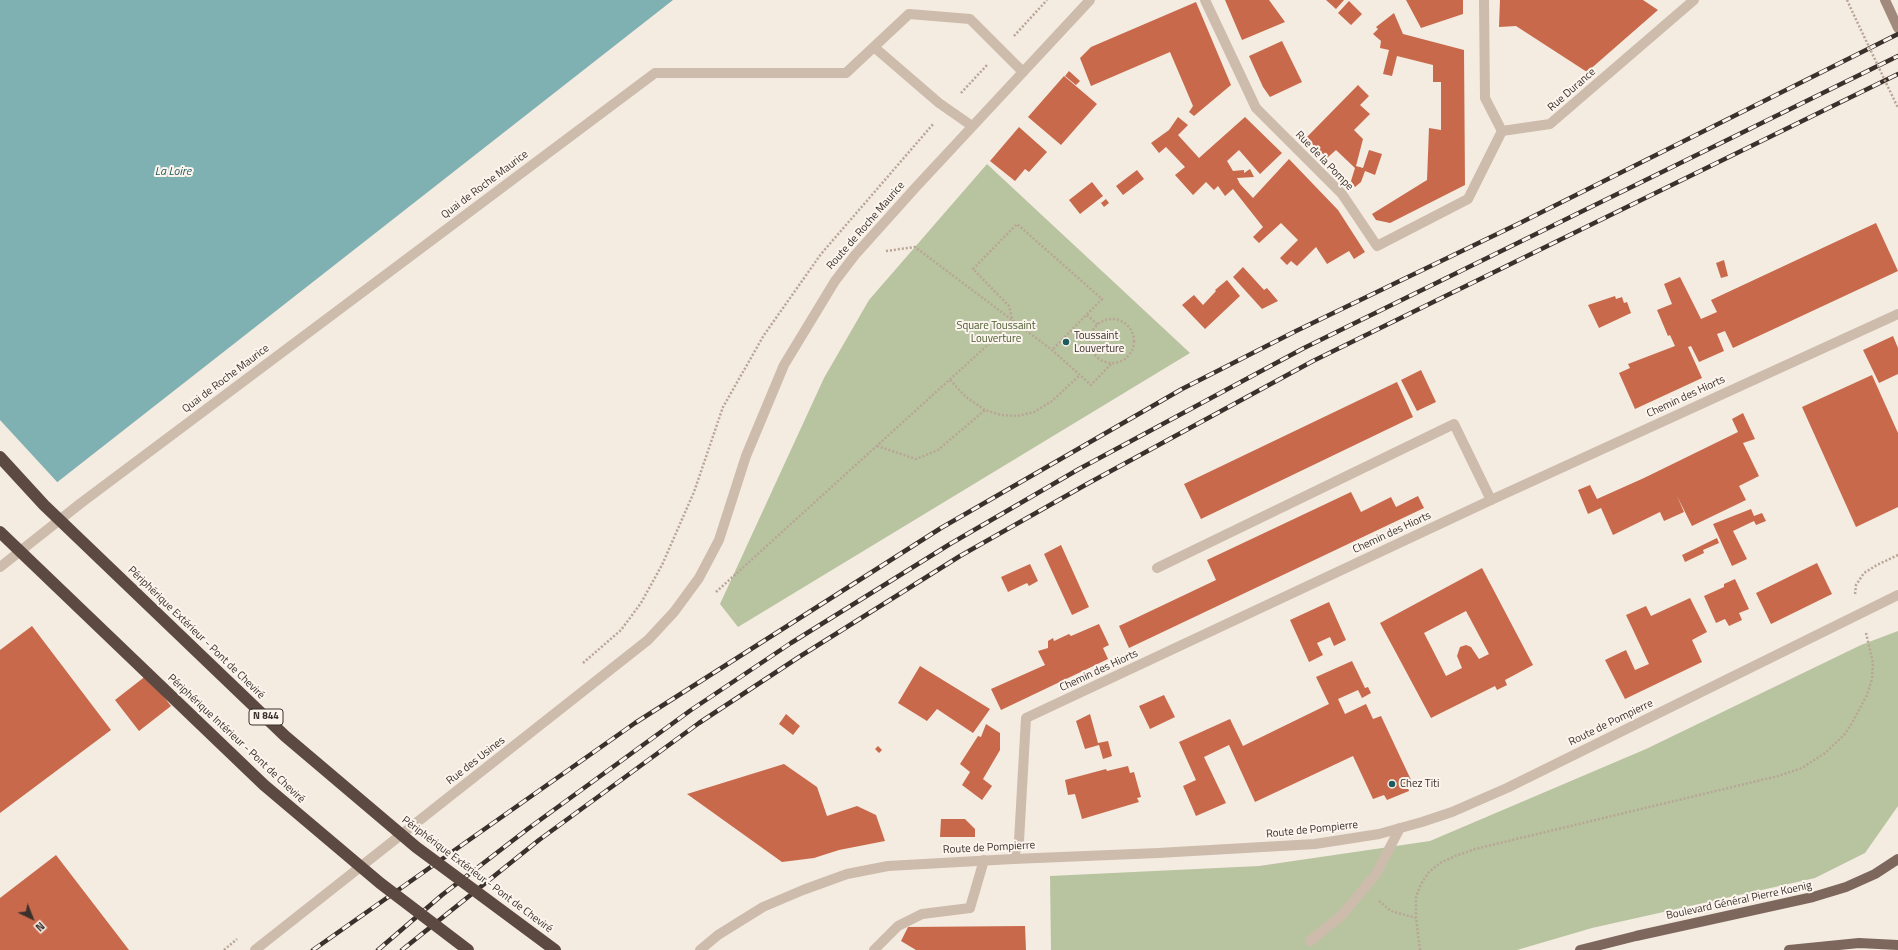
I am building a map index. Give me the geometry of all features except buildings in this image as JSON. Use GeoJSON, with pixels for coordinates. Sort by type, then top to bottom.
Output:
{"type":"FeatureCollection","features":[{"type":"Feature","properties":{"kind":"highway","name":"Périphérique Extérieur - Pont de Cheviré"},"geometry":{"type":"LineString","coordinates":[[0,457],[44,505],[285,736],[416,847],[555,950]]}},
{"type":"Feature","properties":{"kind":"highway","name":"Périphérique Intérieur - Pont de Cheviré"},"geometry":{"type":"LineString","coordinates":[[0,532],[264,785],[380,883],[468,950]]}},
{"type":"Feature","properties":{"kind":"main road"},"geometry":{"type":"LineString","coordinates":[[1885,0],[1898,28]]}},
{"type":"Feature","properties":{"kind":"main road","name":"Boulevard Général Pierre Koenig"},"geometry":{"type":"LineString","coordinates":[[1580,950],[1644,934],[1813,897],[1846,887],[1875,874],[1898,859]]}},
{"type":"Feature","properties":{"kind":"main road"},"geometry":{"type":"LineString","coordinates":[[1789,950],[1859,943],[1898,945]]}},
{"type":"Feature","properties":{"kind":"street","name":"Route de Roche Maurice"},"geometry":{"type":"LineString","coordinates":[[699,578],[719,540],[746,456],[784,365],[835,281],[855,254],[1090,0]]}},
{"type":"Feature","properties":{"kind":"street","name":"Rue de la Pompe"},"geometry":{"type":"LineString","coordinates":[[1205,0],[1256,108],[1342,194],[1377,246],[1468,198],[1502,131]]}},
{"type":"Feature","properties":{"kind":"street"},"geometry":{"type":"LineString","coordinates":[[1484,0],[1485,98],[1502,131]]}},
{"type":"Feature","properties":{"kind":"street","name":"Rue Durance"},"geometry":{"type":"LineString","coordinates":[[1502,131],[1550,124],[1694,0]]}},
{"type":"Feature","properties":{"kind":"street","name":"Quai de Roche Maurice"},"geometry":{"type":"LineString","coordinates":[[0,567],[81,503],[655,72],[846,73],[909,14],[970,19],[1023,72]]}},
{"type":"Feature","properties":{"kind":"street"},"geometry":{"type":"LineString","coordinates":[[874,47],[947,108],[972,126]]}},
{"type":"Feature","properties":{"kind":"street","name":"Chemin des Hiorts"},"geometry":{"type":"LineString","coordinates":[[1013,858],[1019,841],[1026,718],[1491,500],[1898,314]]}},
{"type":"Feature","properties":{"kind":"street"},"geometry":{"type":"LineString","coordinates":[[1157,568],[1454,424],[1491,500]]}},
{"type":"Feature","properties":{"kind":"street","name":"Rue des Usines"},"geometry":{"type":"LineString","coordinates":[[255,950],[648,640],[674,612],[699,578]]}},
{"type":"Feature","properties":{"kind":"street","name":"Route de Pompierre"},"geometry":{"type":"LineString","coordinates":[[700,950],[718,935],[763,907],[847,874],[888,866],[1013,858],[1166,853],[1308,845],[1379,834],[1400,828],[1452,812],[1507,788],[1897,597]]}},
{"type":"Feature","properties":{"kind":"street"},"geometry":{"type":"LineString","coordinates":[[1310,941],[1342,915],[1376,874],[1400,828]]}},
{"type":"Feature","properties":{"kind":"street"},"geometry":{"type":"LineString","coordinates":[[874,950],[898,926],[922,914],[970,908],[984,860]]}},
{"type":"Feature","properties":{"kind":"path"},"geometry":{"type":"LineString","coordinates":[[577,668],[621,630],[641,603],[662,566],[694,492],[723,407],[764,335],[820,254],[947,108],[1047,0]]}},
{"type":"Feature","properties":{"kind":"path"},"geometry":{"type":"LineString","coordinates":[[1847,0],[1898,108]]}},
{"type":"Feature","properties":{"kind":"path"},"geometry":{"type":"LineString","coordinates":[[1014,322],[1009,306],[973,269],[1017,224],[1102,299],[1052,350]]}},
{"type":"Feature","properties":{"kind":"path"},"geometry":{"type":"LineString","coordinates":[[855,254],[915,247],[1052,350],[1091,385],[1112,363]]}},
{"type":"Feature","properties":{"kind":"path"},"geometry":{"type":"LineString","coordinates":[[1087,315],[1098,325]]}},
{"type":"Feature","properties":{"kind":"path"},"geometry":{"type":"LineString","coordinates":[[1117,320],[1124,322],[1133,333],[1134,347],[1131,353],[1120,362],[1112,363],[1105,362],[1098,358],[1094,352],[1091,338],[1098,325],[1104,321],[1117,320]]}},
{"type":"Feature","properties":{"kind":"path"},"geometry":{"type":"LineString","coordinates":[[711,596],[1014,322]]}},
{"type":"Feature","properties":{"kind":"path"},"geometry":{"type":"LineString","coordinates":[[950,380],[966,397],[986,410],[1001,415],[1017,416],[1034,412],[1052,401],[1080,375]]}},
{"type":"Feature","properties":{"kind":"path"},"geometry":{"type":"LineString","coordinates":[[876,446],[916,459],[938,450],[986,410]]}},
{"type":"Feature","properties":{"kind":"path"},"geometry":{"type":"LineString","coordinates":[[1420,950],[1416,918],[1416,897],[1421,884],[1430,872],[1440,863],[1454,856],[1475,848],[1778,776],[1802,768],[1825,753],[1844,735],[1852,723],[1868,695],[1872,679],[1872,652],[1861,614],[1854,597],[1856,585],[1864,573],[1898,555]]}},
{"type":"Feature","properties":{"kind":"path"},"geometry":{"type":"LineString","coordinates":[[1366,886],[1382,904],[1391,911],[1416,918]]}},
{"type":"Feature","properties":{"kind":"path"},"geometry":{"type":"LineString","coordinates":[[224,950],[238,938]]}},
{"type":"Feature","properties":{"kind":"green space","name":"Square Toussaint Louverture"},"geometry":{"type":"Polygon","coordinates":[[[987,164],[1190,353],[738,627],[720,604],[824,378],[869,300],[987,164]]]}},
{"type":"Feature","properties":{"kind":"green space"},"geometry":{"type":"Polygon","coordinates":[[[1898,631],[1898,806],[1865,853],[1815,878],[1592,928],[1517,950],[1051,950],[1050,876],[1259,866],[1430,841],[1646,749],[1861,645],[1898,631]]]}},
{"type":"Feature","properties":{"kind":"water","name":"La Loire"},"geometry":{"type":"Polygon","coordinates":[[[0,0],[673,0],[0,527],[0,0]]]}},
{"type":"Feature","properties":{"kind":"pier"},"geometry":{"type":"Polygon","coordinates":[[[0,420],[59,484],[0,529],[0,420]]]}},
{"type":"Feature","properties":{"kind":"railway"},"geometry":{"type":"LineString","coordinates":[[313,950],[635,723],[941,528],[1182,389],[1296,331],[1522,222],[1898,34]]}},
{"type":"Feature","properties":{"kind":"railway"},"geometry":{"type":"LineString","coordinates":[[378,950],[442,895],[529,828],[691,710],[791,643],[950,544],[1079,469],[1304,348],[1898,56]]}},
{"type":"Feature","properties":{"kind":"railway"},"geometry":{"type":"LineString","coordinates":[[402,950],[539,840],[699,723],[799,657],[960,556],[1087,484],[1313,361],[1898,74]]}},
{"type":"Feature","properties":{"kind":"place","name":"Toussaint Louverture"},"geometry":{"type":"Point","coordinates":[1066,342]}},
{"type":"Feature","properties":{"kind":"place","name":"Chez Titi"},"geometry":{"type":"Point","coordinates":[1392,784]}}]}
